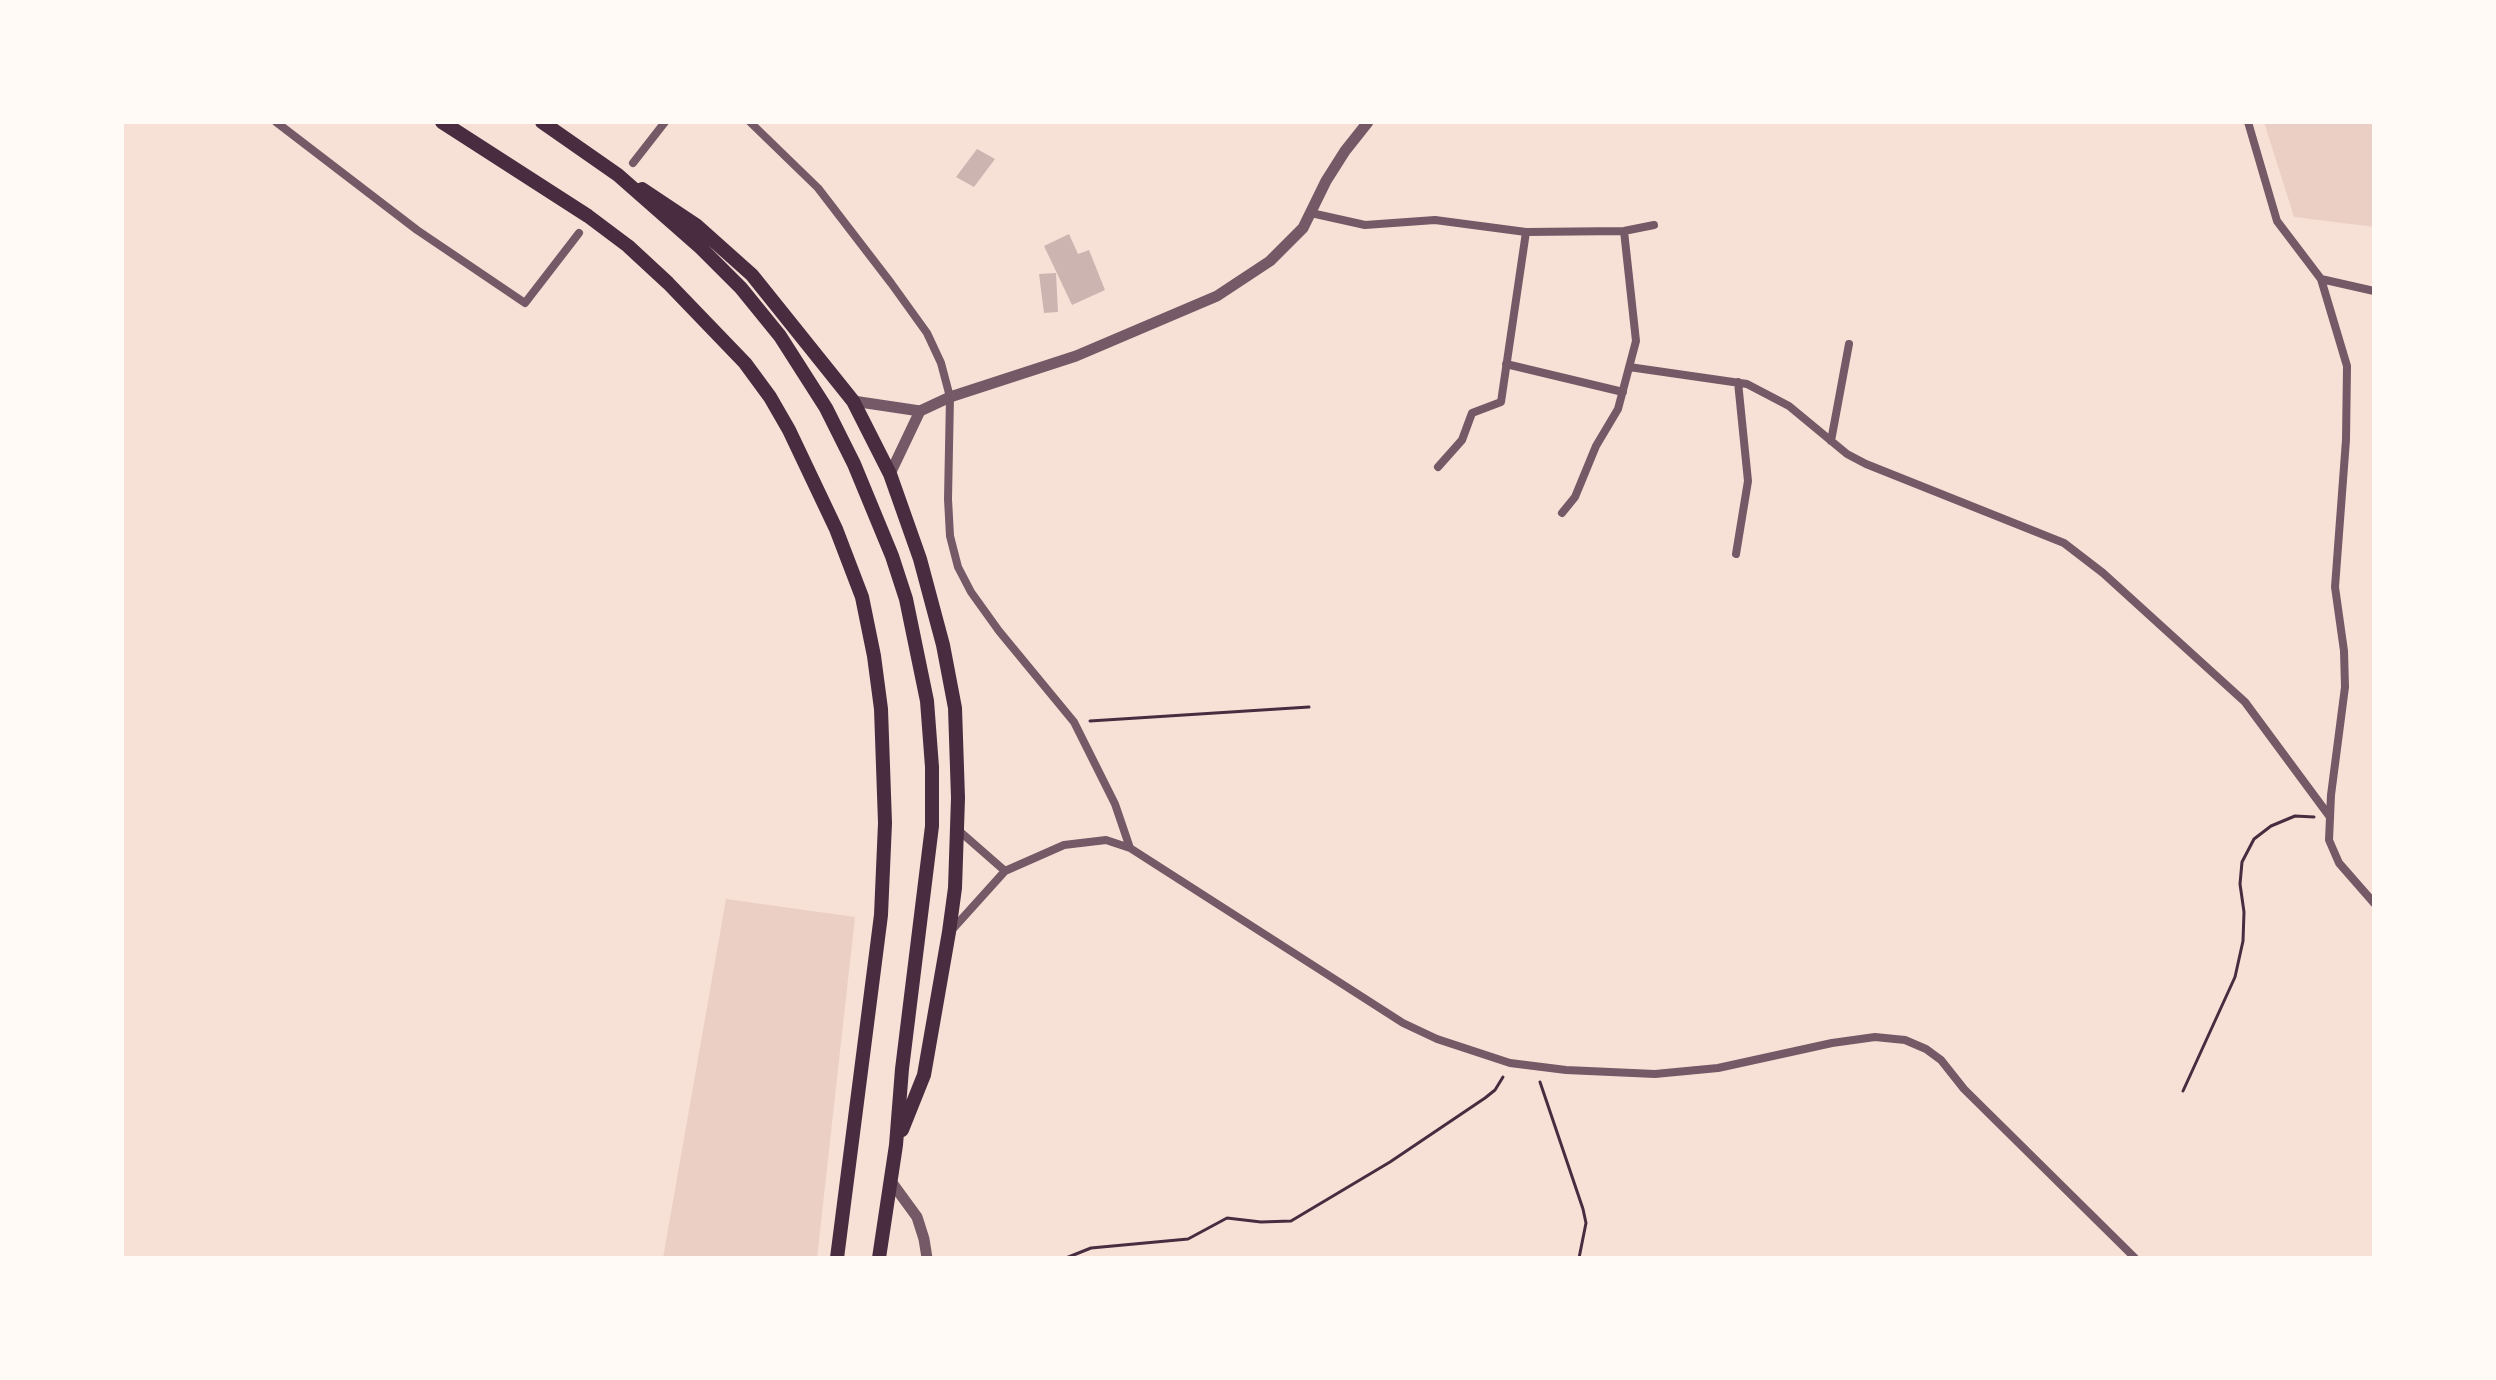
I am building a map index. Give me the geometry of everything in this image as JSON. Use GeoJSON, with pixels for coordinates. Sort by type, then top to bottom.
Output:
{"type":"FeatureCollection","features":[{"type":"Feature","properties":{"kind":"highway"},"geometry":{"type":"LineString","coordinates":[[442,122],[588,216],[628,246],[745,363],[789,430],[836,529],[862,597],[881,709],[885,823],[881,915],[837,1258]]}},
{"type":"Feature","properties":{"kind":"highway"},"geometry":{"type":"LineString","coordinates":[[542,122],[696,225],[752,275],[853,401],[890,474],[920,559],[943,645],[955,708],[955,888],[924,1075],[896,1145]]}},
{"type":"Feature","properties":{"kind":"highway"},"geometry":{"type":"LineString","coordinates":[[618,175],[741,288],[806,375],[854,464],[906,599],[927,701],[932,826],[902,1069],[896,1145],[879,1258]]}},
{"type":"Feature","properties":{"kind":"street"},"geometry":{"type":"LineString","coordinates":[[276,122],[417,230],[525,303],[579,233]]}},
{"type":"Feature","properties":{"kind":"street"},"geometry":{"type":"LineString","coordinates":[[633,163],[665,122]]}},
{"type":"Feature","properties":{"kind":"street"},"geometry":{"type":"LineString","coordinates":[[750,122],[818,188],[927,333],[941,363],[950,397],[948,499],[950,536],[958,567],[971,592],[999,631],[1074,722],[1115,804],[1130,848]]}},
{"type":"Feature","properties":{"kind":"street"},"geometry":{"type":"LineString","coordinates":[[853,401],[920,411],[950,397],[1076,356],[1217,296],[1270,261],[1303,228],[1345,151],[1368,122]]}},
{"type":"Feature","properties":{"kind":"street"},"geometry":{"type":"LineString","coordinates":[[2248,122],[2277,221],[2321,279],[2347,366],[2346,440],[2335,587],[2344,651],[2345,687],[2329,840],[2339,863],[2374,903]]}},
{"type":"Feature","properties":{"kind":"street"},"geometry":{"type":"LineString","coordinates":[[1311,213],[1365,225],[1435,220],[1526,232],[1624,231],[1654,225]]}},
{"type":"Feature","properties":{"kind":"street"},"geometry":{"type":"LineString","coordinates":[[1562,513],[1575,497],[1596,446],[1618,409],[1636,341],[1624,231]]}},
{"type":"Feature","properties":{"kind":"street"},"geometry":{"type":"LineString","coordinates":[[1438,467],[1462,440],[1472,413],[1501,402],[1526,232]]}},
{"type":"Feature","properties":{"kind":"street"},"geometry":{"type":"LineString","coordinates":[[2321,279],[2374,291]]}},
{"type":"Feature","properties":{"kind":"street"},"geometry":{"type":"LineString","coordinates":[[1831,441],[1849,344]]}},
{"type":"Feature","properties":{"kind":"street"},"geometry":{"type":"LineString","coordinates":[[1506,364],[1623,392]]}},
{"type":"Feature","properties":{"kind":"street"},"geometry":{"type":"LineString","coordinates":[[1629,367],[1747,384],[1789,406],[1847,454],[1866,464],[2064,543],[2103,573],[2245,702],[2330,817]]}},
{"type":"Feature","properties":{"kind":"street"},"geometry":{"type":"LineString","coordinates":[[1736,554],[1748,481],[1738,382]]}},
{"type":"Feature","properties":{"kind":"street"},"geometry":{"type":"LineString","coordinates":[[890,474],[920,411]]}},
{"type":"Feature","properties":{"kind":"street"},"geometry":{"type":"LineString","coordinates":[[957,829],[1005,871]]}},
{"type":"Feature","properties":{"kind":"street"},"geometry":{"type":"LineString","coordinates":[[949,932],[1005,871],[1078,842],[1106,840],[1130,848],[1403,1023],[1437,1039],[1510,1063],[1655,1074],[1718,1068],[1832,1043],[1875,1037],[1905,1040],[1941,1060],[1964,1089],[2135,1258]]}},
{"type":"Feature","properties":{"kind":"street"},"geometry":{"type":"LineString","coordinates":[[890,1180],[917,1217],[927,1258]]}},
{"type":"Feature","properties":{"kind":"path"},"geometry":{"type":"LineString","coordinates":[[1074,722],[1309,707]]}},
{"type":"Feature","properties":{"kind":"path"},"geometry":{"type":"LineString","coordinates":[[2183,1091],[2235,977],[2243,941],[2242,862],[2254,839],[2271,826],[2295,816],[2330,817]]}},
{"type":"Feature","properties":{"kind":"path"},"geometry":{"type":"LineString","coordinates":[[1066,1258],[1091,1248],[1188,1239],[1227,1218],[1261,1222],[1291,1221],[1390,1162],[1485,1098],[1495,1090],[1510,1063]]}},
{"type":"Feature","properties":{"kind":"path"},"geometry":{"type":"LineString","coordinates":[[1535,1067],[1583,1209],[1586,1223],[1579,1258]]}},
{"type":"Feature","properties":{"kind":"shaded area"},"geometry":{"type":"Polygon","coordinates":[[[2264,122],[2374,122],[2374,227],[2294,217],[2264,122]]]}},
{"type":"Feature","properties":{"kind":"shaded area"},"geometry":{"type":"Polygon","coordinates":[[[726,899],[855,917],[817,1258],[663,1258],[726,899]]]}},
{"type":"Feature","properties":{"kind":"building"},"geometry":{"type":"Polygon","coordinates":[[[977,149],[995,159],[974,187],[956,177],[977,149]]]}},
{"type":"Feature","properties":{"kind":"building"},"geometry":{"type":"Polygon","coordinates":[[[1069,234],[1078,254],[1089,250],[1105,290],[1072,305],[1044,246],[1069,234]]]}},
{"type":"Feature","properties":{"kind":"building"},"geometry":{"type":"Polygon","coordinates":[[[1056,273],[1058,312],[1044,313],[1039,274],[1056,273]]]}}]}
